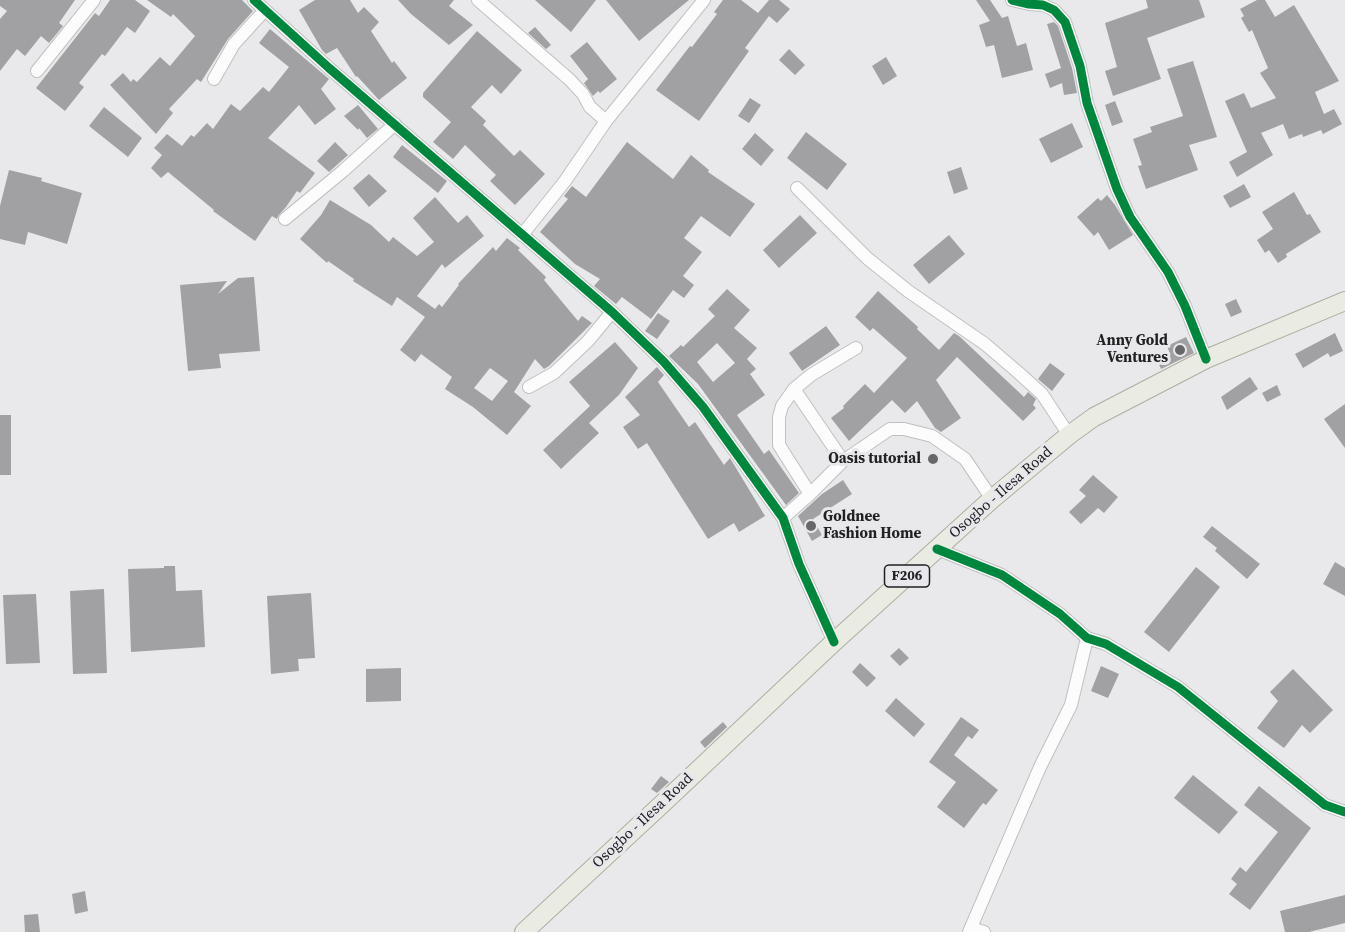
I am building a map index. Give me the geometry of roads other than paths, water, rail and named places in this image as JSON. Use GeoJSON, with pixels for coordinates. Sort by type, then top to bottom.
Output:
{"type":"FeatureCollection","features":[{"type":"Feature","properties":{"kind":"main road","name":"Osogbo - Ilesa Road"},"geometry":{"type":"LineString","coordinates":[[524,932],[834,642],[992,499],[1069,435],[1094,417],[1206,359],[1345,301]]}},
{"type":"Feature","properties":{"kind":"street"},"geometry":{"type":"LineString","coordinates":[[37,71],[94,0]]}},
{"type":"Feature","properties":{"kind":"street"},"geometry":{"type":"LineString","coordinates":[[254,0],[612,312],[664,362],[703,407],[783,518],[799,564],[834,642]]}},
{"type":"Feature","properties":{"kind":"street"},"geometry":{"type":"LineString","coordinates":[[478,0],[570,80],[583,94],[590,107],[606,121]]}},
{"type":"Feature","properties":{"kind":"street"},"geometry":{"type":"LineString","coordinates":[[522,235],[565,181],[606,121],[704,0]]}},
{"type":"Feature","properties":{"kind":"street"},"geometry":{"type":"LineString","coordinates":[[1012,0],[1029,4],[1045,2],[1065,22],[1080,66],[1087,104],[1117,189],[1130,217],[1168,272],[1185,306],[1206,359]]}},
{"type":"Feature","properties":{"kind":"street"},"geometry":{"type":"LineString","coordinates":[[214,79],[234,44],[265,10]]}},
{"type":"Feature","properties":{"kind":"street"},"geometry":{"type":"LineString","coordinates":[[285,219],[395,124]]}},
{"type":"Feature","properties":{"kind":"street"},"geometry":{"type":"LineString","coordinates":[[797,188],[875,265],[908,291],[985,344],[1020,374],[1042,394],[1069,435]]}},
{"type":"Feature","properties":{"kind":"street"},"geometry":{"type":"LineString","coordinates":[[529,387],[554,373],[588,341],[612,312]]}},
{"type":"Feature","properties":{"kind":"street"},"geometry":{"type":"LineString","coordinates":[[810,494],[779,446],[779,417],[782,406],[794,389],[811,375],[856,348]]}},
{"type":"Feature","properties":{"kind":"street"},"geometry":{"type":"LineString","coordinates":[[794,389],[843,461]]}},
{"type":"Feature","properties":{"kind":"street"},"geometry":{"type":"LineString","coordinates":[[783,518],[843,461],[890,429],[913,430],[932,436],[965,459],[992,499]]}},
{"type":"Feature","properties":{"kind":"street"},"geometry":{"type":"LineString","coordinates":[[937,549],[1002,574],[1060,615],[1087,638],[1106,644],[1178,687],[1325,805],[1345,813]]}},
{"type":"Feature","properties":{"kind":"street"},"geometry":{"type":"LineString","coordinates":[[984,932],[970,930],[1040,767],[1071,705],[1087,638]]}},
{"type":"Feature","properties":{"kind":"place","name":"Anny Gold Ventures"},"geometry":{"type":"Point","coordinates":[1180,350]}},
{"type":"Feature","properties":{"kind":"place","name":"Oasis tutorial"},"geometry":{"type":"Point","coordinates":[933,459]}},
{"type":"Feature","properties":{"kind":"place","name":"Goldnee Fashion Home"},"geometry":{"type":"Point","coordinates":[811,526]}}]}
